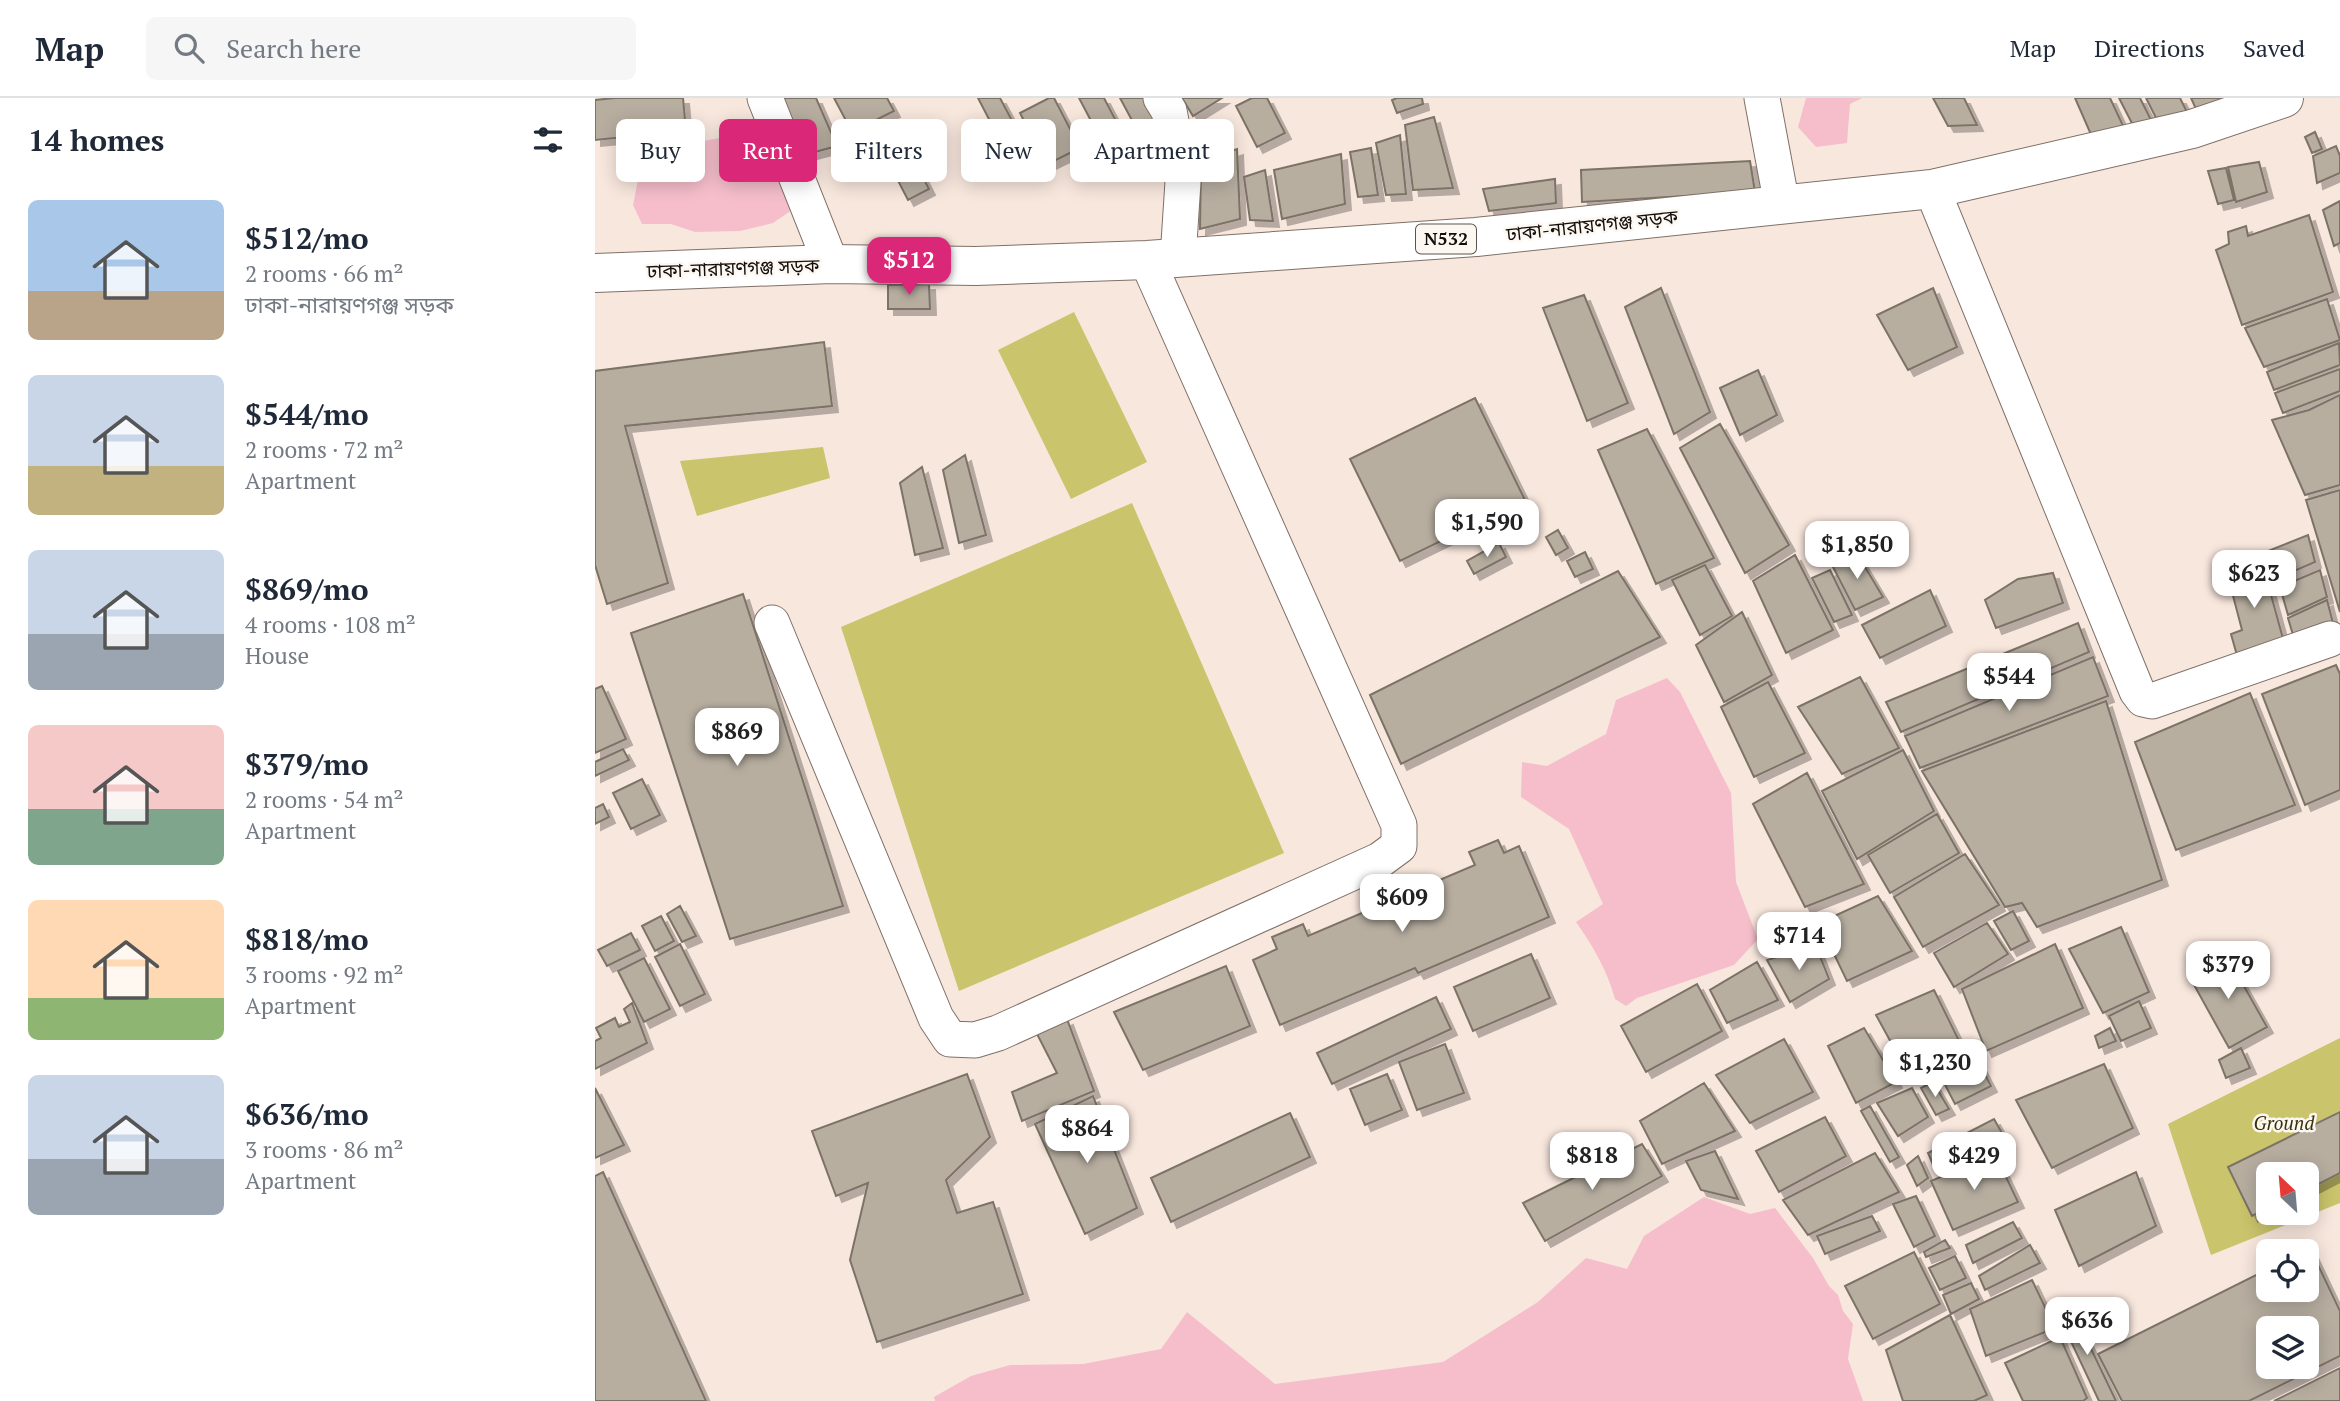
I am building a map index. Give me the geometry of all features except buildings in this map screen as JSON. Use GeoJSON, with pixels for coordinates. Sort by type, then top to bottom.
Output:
{"type":"FeatureCollection","features":[{"type":"Feature","properties":{"kind":"highway","name":"ঢাকা-নারায়ণগঞ্জ সড়ক"},"geometry":{"type":"LineString","coordinates":[[595,273],[831,264],[976,266],[1162,259],[1476,237],[1932,189],[2192,129],[2284,98]]}},
{"type":"Feature","properties":{"kind":"street"},"geometry":{"type":"LineString","coordinates":[[765,98],[831,264]]}},
{"type":"Feature","properties":{"kind":"street"},"geometry":{"type":"LineString","coordinates":[[772,623],[936,1018],[950,1039],[975,1040],[998,1033],[1380,860],[1399,846],[1399,825],[1162,259],[1183,182],[1169,111],[1161,98]]}},
{"type":"Feature","properties":{"kind":"street"},"geometry":{"type":"LineString","coordinates":[[1762,98],[1782,205]]}},
{"type":"Feature","properties":{"kind":"street"},"geometry":{"type":"LineString","coordinates":[[1932,189],[2137,691],[2143,699],[2152,701],[2330,639]]}},
{"type":"Feature","properties":{"kind":"green space"},"geometry":{"type":"Polygon","coordinates":[[[1074,312],[1147,462],[1071,499],[998,350],[1074,312]]]}},
{"type":"Feature","properties":{"kind":"green space"},"geometry":{"type":"Polygon","coordinates":[[[823,447],[830,478],[697,516],[680,461],[823,447]]]}},
{"type":"Feature","properties":{"kind":"green space"},"geometry":{"type":"Polygon","coordinates":[[[1132,503],[1284,853],[959,991],[841,627],[1132,503]]]}},
{"type":"Feature","properties":{"kind":"green space","name":"Ground"},"geometry":{"type":"Polygon","coordinates":[[[2340,1038],[2340,1203],[2319,1211],[2319,1162],[2256,1162],[2256,1225],[2285,1225],[2211,1255],[2168,1124],[2340,1038]]]}},
{"type":"Feature","properties":{"kind":"shaded area"},"geometry":{"type":"Polygon","coordinates":[[[1806,98],[1862,98],[1850,104],[1847,143],[1816,147],[1798,127],[1806,98]]]}},
{"type":"Feature","properties":{"kind":"shaded area"},"geometry":{"type":"Polygon","coordinates":[[[719,138],[719,182],[785,182],[792,210],[773,223],[740,231],[695,232],[671,224],[642,224],[633,205],[638,182],[705,182],[705,141],[719,138]]]}},
{"type":"Feature","properties":{"kind":"shaded area"},"geometry":{"type":"Polygon","coordinates":[[[1667,678],[1680,692],[1731,793],[1736,882],[1758,939],[1734,965],[1637,998],[1626,1006],[1615,999],[1599,959],[1576,922],[1603,904],[1569,829],[1521,797],[1522,762],[1547,766],[1606,734],[1616,700],[1667,678]]]}},
{"type":"Feature","properties":{"kind":"shaded area"},"geometry":{"type":"Polygon","coordinates":[[[1704,1197],[1750,1214],[1775,1208],[1838,1295],[1843,1311],[1853,1324],[1848,1359],[1863,1401],[935,1401],[934,1397],[971,1376],[1010,1365],[1083,1364],[1161,1349],[1187,1312],[1275,1384],[1443,1362],[1538,1302],[1586,1258],[1627,1269],[1644,1236],[1704,1197]]]}}]}
